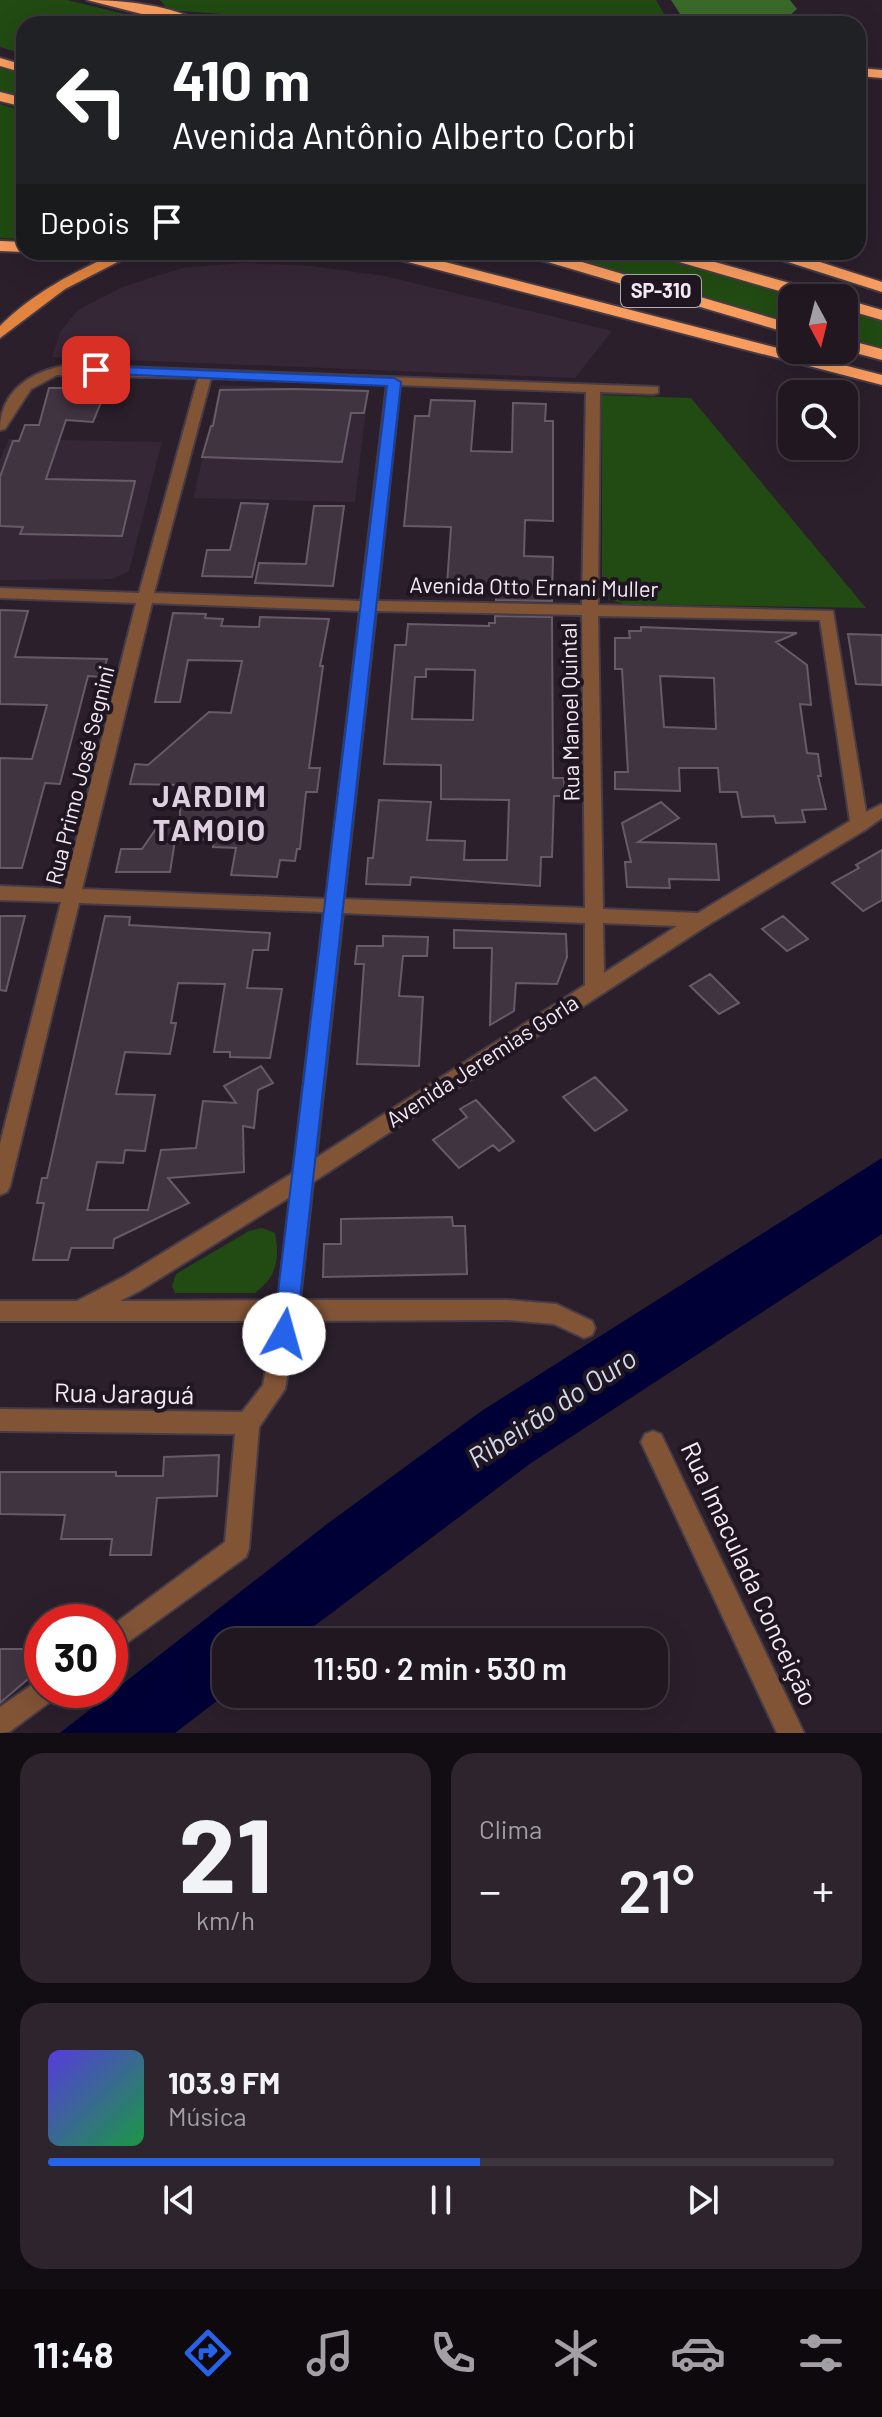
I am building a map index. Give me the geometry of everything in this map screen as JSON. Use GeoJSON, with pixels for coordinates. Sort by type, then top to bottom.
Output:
{"type":"FeatureCollection","features":[{"type":"Feature","properties":{"kind":"highway"},"geometry":{"type":"LineString","coordinates":[[94,0],[154,6],[172,16]]}},
{"type":"Feature","properties":{"kind":"highway"},"geometry":{"type":"LineString","coordinates":[[418,260],[882,380]]}},
{"type":"Feature","properties":{"kind":"highway","name":"SP-310"},"geometry":{"type":"LineString","coordinates":[[557,260],[778,325]]}},
{"type":"Feature","properties":{"kind":"highway","name":"SP-310"},"geometry":{"type":"LineString","coordinates":[[689,260],[778,285]]}},
{"type":"Feature","properties":{"kind":"highway"},"geometry":{"type":"LineString","coordinates":[[797,260],[882,287]]}},
{"type":"Feature","properties":{"kind":"highway"},"geometry":{"type":"LineString","coordinates":[[858,308],[882,315]]}},
{"type":"Feature","properties":{"kind":"highway"},"geometry":{"type":"LineString","coordinates":[[858,348],[882,355]]}},
{"type":"Feature","properties":{"kind":"main road"},"geometry":{"type":"LineString","coordinates":[[0,334],[31,305],[59,285],[113,260]]}},
{"type":"Feature","properties":{"kind":"street"},"geometry":{"type":"LineString","coordinates":[[0,426],[16,395],[33,379],[49,371],[653,390]]}},
{"type":"Feature","properties":{"kind":"street","name":"Rua Primo José Segnini"},"geometry":{"type":"LineString","coordinates":[[0,1186],[145,599],[205,375]]}},
{"type":"Feature","properties":{"kind":"street"},"geometry":{"type":"LineString","coordinates":[[128,1629],[237,1548],[248,1423],[274,1389],[288,1310],[394,382]]}},
{"type":"Feature","properties":{"kind":"street","name":"Rua Manoel Quintal"},"geometry":{"type":"LineString","coordinates":[[593,388],[590,611],[595,988]]}},
{"type":"Feature","properties":{"kind":"street","name":"Avenida Otto Ernani Muller"},"geometry":{"type":"LineString","coordinates":[[0,593],[367,606],[827,615],[859,825]]}},
{"type":"Feature","properties":{"kind":"street","name":"Avenida Jeremias Gorla"},"geometry":{"type":"LineString","coordinates":[[81,1310],[133,1283],[301,1179],[701,920],[882,810]]}},
{"type":"Feature","properties":{"kind":"street"},"geometry":{"type":"LineString","coordinates":[[0,893],[701,920]]}},
{"type":"Feature","properties":{"kind":"street"},"geometry":{"type":"LineString","coordinates":[[0,1311],[507,1310],[556,1314],[584,1328]]}},
{"type":"Feature","properties":{"kind":"street","name":"Rua Jaraguá"},"geometry":{"type":"LineString","coordinates":[[0,1420],[248,1423]]}},
{"type":"Feature","properties":{"kind":"street","name":"Rua Imaculada Conceição"},"geometry":{"type":"LineString","coordinates":[[653,1442],[791,1733]]}},
{"type":"Feature","properties":{"kind":"street"},"geometry":{"type":"LineString","coordinates":[[0,1723],[24,1705]]}},
{"type":"Feature","properties":{"kind":"shaded area"},"geometry":{"type":"Polygon","coordinates":[[[242,263],[312,266],[385,276],[612,331],[575,378],[52,357],[60,332],[78,310],[120,288],[181,268],[242,263]]]}},
{"type":"Feature","properties":{"kind":"shaded area"},"geometry":{"type":"Polygon","coordinates":[[[220,385],[368,391],[355,502],[193,498],[220,385]]]}},
{"type":"Feature","properties":{"kind":"shaded area"},"geometry":{"type":"Polygon","coordinates":[[[9,439],[162,442],[129,571],[112,579],[0,580],[0,459],[9,439]]]}},
{"type":"Feature","properties":{"kind":"green space"},"geometry":{"type":"Polygon","coordinates":[[[0,0],[67,0],[132,16],[16,16],[16,52],[0,47],[0,0]]]}},
{"type":"Feature","properties":{"kind":"green space"},"geometry":{"type":"Polygon","coordinates":[[[160,0],[656,0],[665,16],[249,16],[168,10],[160,0]]]}},
{"type":"Feature","properties":{"kind":"green space"},"geometry":{"type":"Polygon","coordinates":[[[671,0],[790,0],[797,9],[789,16],[681,16],[671,0]]]}},
{"type":"Feature","properties":{"kind":"green space"},"geometry":{"type":"Polygon","coordinates":[[[0,67],[16,72],[16,96],[0,91],[0,67]]]}},
{"type":"Feature","properties":{"kind":"green space"},"geometry":{"type":"Polygon","coordinates":[[[0,104],[16,109],[16,239],[0,238],[0,104]]]}},
{"type":"Feature","properties":{"kind":"green space"},"geometry":{"type":"Polygon","coordinates":[[[573,260],[672,260],[778,290],[778,320],[573,260]]]}},
{"type":"Feature","properties":{"kind":"green space"},"geometry":{"type":"Polygon","coordinates":[[[858,313],[882,320],[882,351],[858,344],[858,313]]]}},
{"type":"Feature","properties":{"kind":"green space"},"geometry":{"type":"Polygon","coordinates":[[[602,395],[691,398],[866,608],[625,604],[610,600],[602,592],[602,395]]]}},
{"type":"Feature","properties":{"kind":"green space"},"geometry":{"type":"Polygon","coordinates":[[[262,1228],[275,1233],[277,1259],[272,1274],[255,1293],[175,1293],[172,1286],[176,1274],[249,1231],[262,1228]]]}},
{"type":"Feature","properties":{"kind":"water","name":"Ribeirão do Ouro"},"geometry":{"type":"Polygon","coordinates":[[[882,1158],[882,1234],[531,1463],[312,1628],[212,1628],[212,1705],[175,1733],[60,1733],[92,1708],[128,1708],[128,1680],[327,1524],[483,1410],[882,1158]]]}},
{"type":"Feature","properties":{"kind":"building"},"geometry":{"type":"Polygon","coordinates":[[[83,381],[109,383],[93,422],[66,420],[46,479],[135,481],[122,536],[20,534],[23,527],[0,526],[0,477],[13,441],[19,441],[25,425],[39,425],[49,388],[80,388],[83,381]]]}},
{"type":"Feature","properties":{"kind":"building"},"geometry":{"type":"Polygon","coordinates":[[[220,390],[368,391],[364,413],[351,413],[342,462],[202,457],[213,426],[220,390]]]}},
{"type":"Feature","properties":{"kind":"building"},"geometry":{"type":"Polygon","coordinates":[[[431,400],[475,401],[471,451],[512,452],[513,403],[546,404],[545,421],[553,421],[553,521],[525,520],[524,556],[553,557],[552,601],[496,600],[496,586],[447,585],[451,527],[404,526],[415,416],[429,416],[431,400]]]}},
{"type":"Feature","properties":{"kind":"building"},"geometry":{"type":"Polygon","coordinates":[[[241,503],[268,504],[252,577],[202,576],[207,550],[230,550],[241,503]]]}},
{"type":"Feature","properties":{"kind":"building"},"geometry":{"type":"Polygon","coordinates":[[[314,506],[344,506],[333,586],[255,583],[259,563],[306,564],[314,506]]]}},
{"type":"Feature","properties":{"kind":"building"},"geometry":{"type":"Polygon","coordinates":[[[0,610],[28,611],[15,657],[107,659],[102,677],[88,676],[60,784],[45,783],[22,868],[0,868],[0,758],[32,759],[47,705],[0,704],[0,610]]]}},
{"type":"Feature","properties":{"kind":"building"},"geometry":{"type":"Polygon","coordinates":[[[173,613],[206,614],[205,618],[223,619],[221,626],[259,627],[260,617],[329,619],[320,666],[323,666],[309,768],[320,768],[317,792],[306,792],[300,849],[297,849],[295,861],[280,860],[277,877],[231,875],[236,848],[213,847],[215,839],[179,841],[181,785],[130,784],[135,764],[148,765],[209,712],[231,713],[242,661],[188,660],[180,702],[155,702],[173,613]]]}},
{"type":"Feature","properties":{"kind":"building"},"geometry":{"type":"Polygon","coordinates":[[[495,616],[552,617],[553,778],[564,778],[565,796],[554,796],[552,857],[541,857],[540,886],[411,877],[410,885],[366,884],[368,858],[373,858],[379,800],[431,802],[427,840],[465,841],[464,860],[507,860],[509,800],[441,799],[441,765],[384,764],[395,645],[406,645],[408,624],[489,626],[489,623],[495,623],[495,616]],[[426,669],[426,677],[415,677],[412,719],[473,720],[475,670],[426,669]]]}},
{"type":"Feature","properties":{"kind":"building"},"geometry":{"type":"Polygon","coordinates":[[[641,627],[797,633],[776,642],[807,665],[811,705],[800,704],[807,753],[818,754],[821,776],[818,776],[826,809],[802,810],[805,822],[776,823],[774,816],[742,817],[737,792],[720,792],[718,768],[679,768],[680,791],[615,789],[615,772],[628,772],[622,669],[615,669],[615,638],[630,638],[629,631],[641,631],[641,627]],[[660,676],[664,727],[716,729],[714,678],[660,676]]]}},
{"type":"Feature","properties":{"kind":"building"},"geometry":{"type":"Polygon","coordinates":[[[848,634],[882,635],[882,685],[856,684],[848,634]]]}},
{"type":"Feature","properties":{"kind":"building"},"geometry":{"type":"Polygon","coordinates":[[[661,802],[679,818],[638,842],[716,844],[719,880],[669,879],[670,888],[627,887],[625,862],[631,862],[622,823],[661,802]]]}},
{"type":"Feature","properties":{"kind":"building"},"geometry":{"type":"Polygon","coordinates":[[[160,823],[177,828],[170,872],[116,872],[121,849],[142,849],[160,823]]]}},
{"type":"Feature","properties":{"kind":"building"},"geometry":{"type":"Polygon","coordinates":[[[882,850],[882,900],[863,911],[832,883],[882,850]]]}},
{"type":"Feature","properties":{"kind":"building"},"geometry":{"type":"Polygon","coordinates":[[[0,916],[25,916],[6,991],[0,990],[0,916]]]}},
{"type":"Feature","properties":{"kind":"building"},"geometry":{"type":"Polygon","coordinates":[[[105,916],[130,917],[129,925],[270,933],[268,950],[253,950],[247,988],[282,989],[270,1058],[230,1057],[230,1052],[214,1052],[225,984],[178,983],[171,1023],[176,1023],[170,1054],[125,1052],[116,1094],[155,1095],[145,1151],[125,1150],[123,1163],[97,1162],[87,1210],[148,1210],[161,1150],[196,1148],[203,1101],[236,1103],[224,1086],[261,1066],[273,1083],[258,1090],[254,1128],[243,1126],[244,1172],[168,1178],[189,1203],[114,1239],[113,1248],[71,1248],[68,1260],[33,1260],[44,1203],[37,1203],[42,1178],[47,1178],[105,916]]]}},
{"type":"Feature","properties":{"kind":"building"},"geometry":{"type":"Polygon","coordinates":[[[783,916],[808,939],[787,951],[762,929],[783,916]]]}},
{"type":"Feature","properties":{"kind":"building"},"geometry":{"type":"Polygon","coordinates":[[[454,930],[566,934],[567,957],[557,984],[516,983],[514,1011],[490,1025],[492,948],[454,948],[454,930]]]}},
{"type":"Feature","properties":{"kind":"building"},"geometry":{"type":"Polygon","coordinates":[[[383,936],[428,937],[427,956],[403,956],[399,996],[423,997],[419,1066],[357,1064],[364,964],[355,964],[357,946],[383,946],[383,936]]]}},
{"type":"Feature","properties":{"kind":"building"},"geometry":{"type":"Polygon","coordinates":[[[710,974],[739,1003],[719,1014],[690,986],[710,974]]]}},
{"type":"Feature","properties":{"kind":"building"},"geometry":{"type":"Polygon","coordinates":[[[595,1077],[627,1110],[595,1131],[563,1097],[595,1077]]]}},
{"type":"Feature","properties":{"kind":"building"},"geometry":{"type":"Polygon","coordinates":[[[476,1100],[514,1141],[499,1151],[493,1145],[459,1168],[433,1140],[467,1117],[460,1109],[476,1100]]]}},
{"type":"Feature","properties":{"kind":"building"},"geometry":{"type":"Polygon","coordinates":[[[452,1217],[453,1226],[465,1226],[467,1274],[323,1277],[324,1244],[341,1244],[341,1219],[452,1217]]]}},
{"type":"Feature","properties":{"kind":"building"},"geometry":{"type":"Polygon","coordinates":[[[219,1455],[217,1496],[157,1498],[151,1555],[110,1555],[112,1539],[61,1539],[65,1515],[0,1514],[0,1472],[116,1472],[116,1476],[163,1476],[164,1457],[219,1455]]]}},
{"type":"Feature","properties":{"kind":"building"},"geometry":{"type":"Polygon","coordinates":[[[0,1649],[24,1649],[24,1682],[0,1703],[0,1649]]]}},
{"type":"Feature","properties":{"kind":"district","name":"JARDIM TAMOIO"},"geometry":{"type":"Point","coordinates":[210,814]}},
{"type":"Feature","properties":{"kind":"route"},"geometry":{"type":"LineString","coordinates":[[96,370],[394,382],[284,1334]]}}]}
